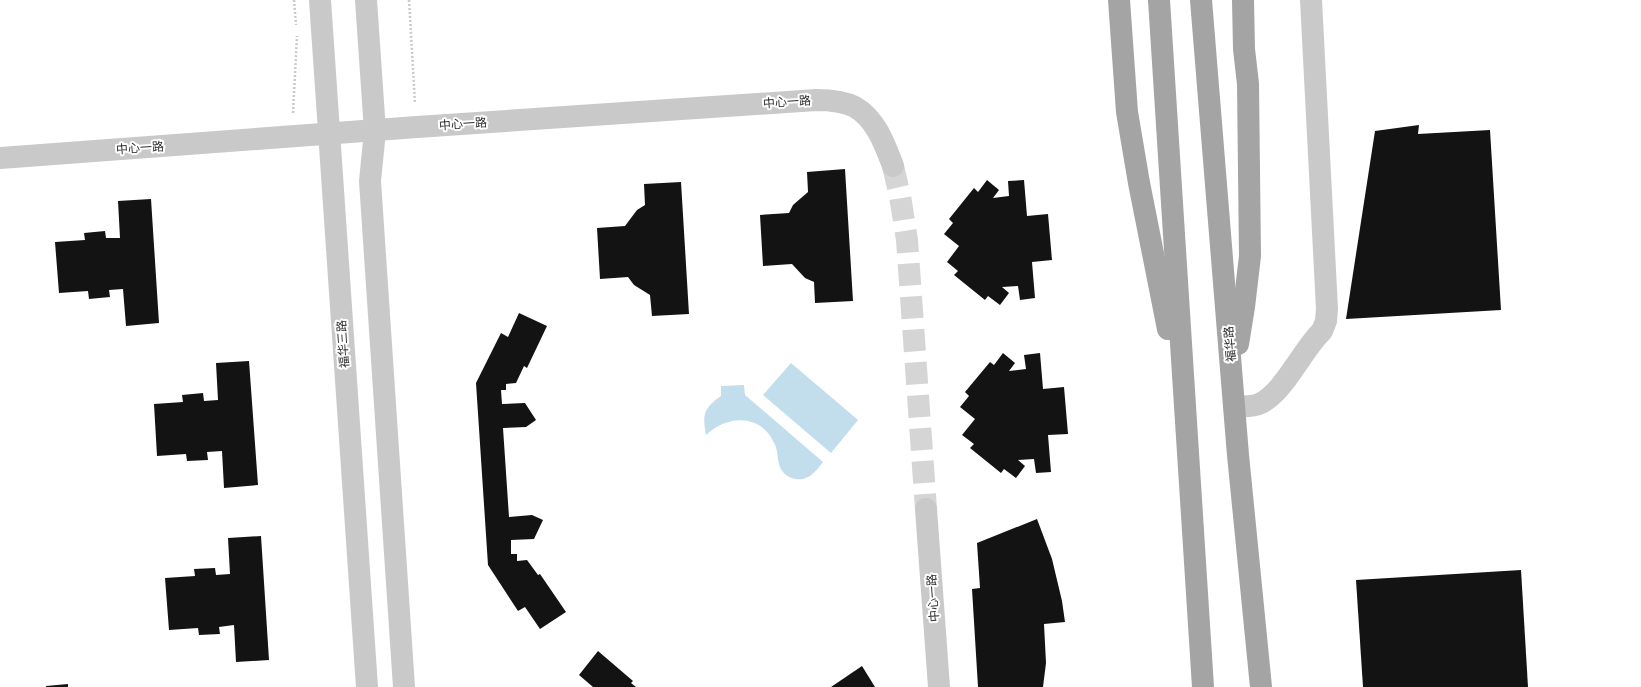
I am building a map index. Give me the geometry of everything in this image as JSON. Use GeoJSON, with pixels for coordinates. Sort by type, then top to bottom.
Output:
{"type":"FeatureCollection","features":[{"type":"Feature","properties":{"kind":"main road"},"geometry":{"type":"LineString","coordinates":[[1119,0],[1127,112],[1139,183],[1184,411]]}},
{"type":"Feature","properties":{"kind":"main road"},"geometry":{"type":"LineString","coordinates":[[1159,0],[1202,687]]}},
{"type":"Feature","properties":{"kind":"main road","name":"福华路"},"geometry":{"type":"LineString","coordinates":[[1201,0],[1234,407],[1261,687]]}},
{"type":"Feature","properties":{"kind":"main road"},"geometry":{"type":"LineString","coordinates":[[1232,376],[1244,307],[1250,256],[1248,84],[1244,49],[1243,0]]}},
{"type":"Feature","properties":{"kind":"street","name":"福华三路"},"geometry":{"type":"LineString","coordinates":[[320,0],[367,687]]}},
{"type":"Feature","properties":{"kind":"street"},"geometry":{"type":"LineString","coordinates":[[366,0],[374,131],[370,181],[404,687]]}},
{"type":"Feature","properties":{"kind":"street"},"geometry":{"type":"LineString","coordinates":[[1234,407],[1258,405],[1267,400],[1277,390],[1322,331],[1326,321],[1327,309],[1311,0]]}},
{"type":"Feature","properties":{"kind":"street","name":"中心一路"},"geometry":{"type":"LineString","coordinates":[[0,158],[417,127],[816,100],[836,101],[855,107],[870,120],[883,140],[893,166]]}},
{"type":"Feature","properties":{"kind":"street","name":"中心一路"},"geometry":{"type":"LineString","coordinates":[[926,509],[939,687]]}},
{"type":"Feature","properties":{"kind":"path"},"geometry":{"type":"LineString","coordinates":[[292,137],[297,38],[294,0]]}},
{"type":"Feature","properties":{"kind":"path"},"geometry":{"type":"LineString","coordinates":[[409,0],[417,127]]}},
{"type":"Feature","properties":{"kind":"water"},"geometry":{"type":"Polygon","coordinates":[[[791,363],[858,420],[831,453],[763,395],[791,363]]]}},
{"type":"Feature","properties":{"kind":"water"},"geometry":{"type":"Polygon","coordinates":[[[744,385],[745,395],[823,462],[810,476],[804,479],[795,479],[790,478],[783,472],[779,464],[775,444],[767,432],[751,422],[742,420],[732,421],[723,424],[706,435],[704,422],[706,412],[711,404],[721,396],[721,386],[744,385]]]}},
{"type":"Feature","properties":{"kind":"building"},"geometry":{"type":"Polygon","coordinates":[[[1419,125],[1418,134],[1490,130],[1501,310],[1346,319],[1375,131],[1419,125]]]}},
{"type":"Feature","properties":{"kind":"building"},"geometry":{"type":"Polygon","coordinates":[[[845,169],[853,301],[815,303],[814,282],[805,278],[792,264],[763,266],[760,215],[789,213],[793,205],[808,192],[807,172],[845,169]]]}},
{"type":"Feature","properties":{"kind":"building"},"geometry":{"type":"Polygon","coordinates":[[[987,180],[999,190],[993,198],[1009,196],[1008,181],[1024,180],[1027,216],[1048,214],[1052,260],[1032,262],[1035,298],[1020,300],[1018,286],[1002,287],[1009,293],[1000,305],[988,296],[985,300],[954,275],[958,271],[947,262],[959,246],[944,234],[953,223],[949,219],[974,188],[978,192],[987,180]]]}},
{"type":"Feature","properties":{"kind":"building"},"geometry":{"type":"Polygon","coordinates":[[[681,182],[689,314],[652,316],[650,295],[634,285],[628,277],[600,279],[597,228],[625,226],[637,210],[645,205],[644,184],[681,182]]]}},
{"type":"Feature","properties":{"kind":"building"},"geometry":{"type":"Polygon","coordinates":[[[151,199],[159,323],[126,326],[123,289],[109,290],[110,297],[89,299],[88,291],[59,293],[55,242],[85,240],[84,233],[105,231],[106,238],[120,238],[118,201],[151,199]]]}},
{"type":"Feature","properties":{"kind":"building"},"geometry":{"type":"Polygon","coordinates":[[[519,313],[547,326],[527,368],[524,366],[516,383],[506,384],[506,390],[501,390],[502,404],[525,403],[536,420],[526,427],[503,428],[509,517],[532,515],[543,520],[534,539],[511,540],[511,554],[517,554],[517,561],[527,560],[538,575],[540,574],[566,612],[540,629],[525,607],[518,611],[488,565],[476,383],[501,333],[508,337],[519,313]]]}},
{"type":"Feature","properties":{"kind":"building"},"geometry":{"type":"Polygon","coordinates":[[[1003,353],[1015,363],[1009,371],[1026,369],[1024,355],[1040,353],[1043,389],[1064,387],[1068,434],[1048,435],[1051,472],[1036,473],[1034,459],[1018,460],[1025,466],[1016,478],[1004,469],[1001,473],[970,448],[974,444],[962,435],[975,419],[960,407],[969,396],[965,392],[990,362],[994,365],[1003,353]]]}},
{"type":"Feature","properties":{"kind":"building"},"geometry":{"type":"Polygon","coordinates":[[[249,361],[258,485],[224,488],[222,451],[207,452],[208,460],[187,461],[186,454],[157,456],[154,404],[183,402],[182,395],[203,393],[204,401],[218,400],[216,363],[249,361]]]}},
{"type":"Feature","properties":{"kind":"building"},"geometry":{"type":"Polygon","coordinates":[[[1037,519],[1052,559],[1062,601],[1065,622],[1044,624],[1046,663],[1043,687],[978,687],[972,589],[980,588],[977,543],[1037,519]]]}},
{"type":"Feature","properties":{"kind":"building"},"geometry":{"type":"Polygon","coordinates":[[[261,536],[269,660],[236,662],[234,625],[219,627],[220,634],[199,635],[198,628],[169,630],[165,578],[195,576],[194,569],[215,568],[216,575],[230,574],[228,538],[261,536]]]}},
{"type":"Feature","properties":{"kind":"building"},"geometry":{"type":"Polygon","coordinates":[[[1521,570],[1528,687],[1363,687],[1356,580],[1521,570]]]}},
{"type":"Feature","properties":{"kind":"building"},"geometry":{"type":"Polygon","coordinates":[[[598,651],[633,681],[631,683],[636,687],[593,687],[579,675],[598,651]]]}},
{"type":"Feature","properties":{"kind":"building"},"geometry":{"type":"Polygon","coordinates":[[[862,666],[875,687],[831,687],[862,666]]]}},
{"type":"Feature","properties":{"kind":"building"},"geometry":{"type":"Polygon","coordinates":[[[68,684],[68,687],[46,687],[46,686],[68,684]]]}},
{"type":"Feature","properties":{"kind":"tunnel"},"geometry":{"type":"LineString","coordinates":[[893,166],[900,196],[907,240],[926,509]]}}]}
